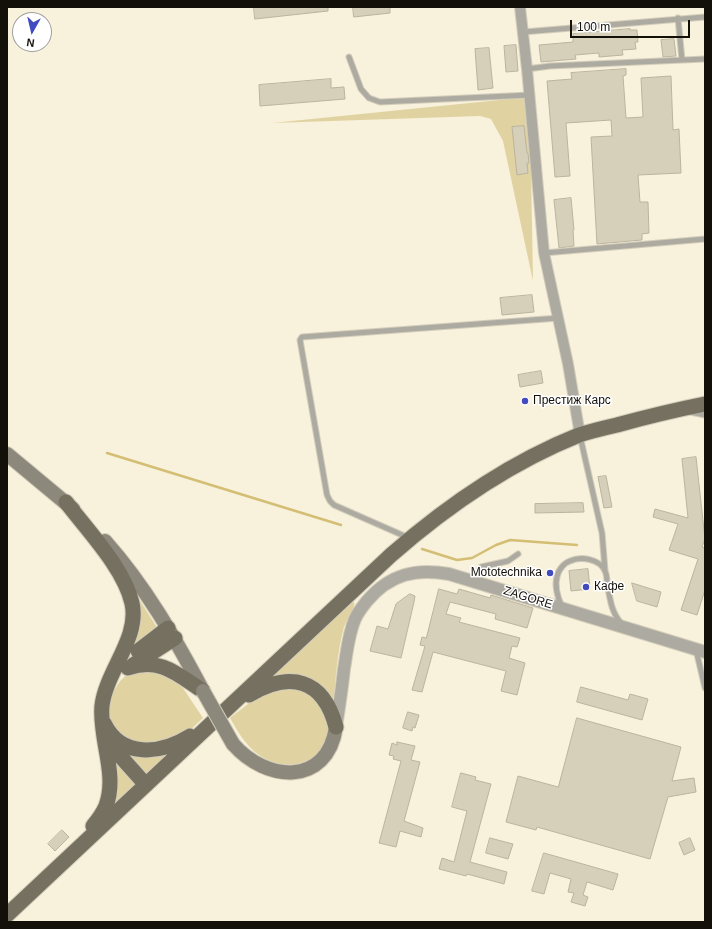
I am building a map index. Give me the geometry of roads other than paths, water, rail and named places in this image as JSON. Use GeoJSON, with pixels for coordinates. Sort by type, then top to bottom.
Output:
{"type":"FeatureCollection","features":[{"type":"Feature","properties":{"kind":"main road"},"geometry":{"type":"LineString","coordinates":[[7,915],[411,538],[473,491],[517,464],[580,435],[673,410],[705,404]]}},
{"type":"Feature","properties":{"kind":"main road"},"geometry":{"type":"LineString","coordinates":[[7,454],[66,502],[94,529],[130,572],[146,593],[171,633],[233,744],[248,758],[263,767],[278,772],[295,772],[311,767],[323,758],[333,744],[336,727],[330,708],[320,695],[308,686],[295,681],[280,682],[267,686],[231,706]]}},
{"type":"Feature","properties":{"kind":"main road"},"geometry":{"type":"LineString","coordinates":[[66,502],[117,567],[129,592],[132,604],[133,620],[103,702],[102,718],[110,780],[109,797],[102,813],[79,847]]}},
{"type":"Feature","properties":{"kind":"main road"},"geometry":{"type":"LineString","coordinates":[[128,668],[171,633]]}},
{"type":"Feature","properties":{"kind":"main road"},"geometry":{"type":"LineString","coordinates":[[111,677],[171,633]]}},
{"type":"Feature","properties":{"kind":"main road"},"geometry":{"type":"LineString","coordinates":[[111,677],[139,664],[159,666],[173,671],[204,691]]}},
{"type":"Feature","properties":{"kind":"main road"},"geometry":{"type":"LineString","coordinates":[[102,718],[109,732],[114,738],[127,746],[143,750],[159,749],[174,744],[213,722]]}},
{"type":"Feature","properties":{"kind":"main road"},"geometry":{"type":"LineString","coordinates":[[104,738],[146,785]]}},
{"type":"Feature","properties":{"kind":"street"},"geometry":{"type":"LineString","coordinates":[[520,7],[530,95],[544,253],[559,318],[580,435]]}},
{"type":"Feature","properties":{"kind":"street","name":"ZAGORE"},"geometry":{"type":"LineString","coordinates":[[336,727],[348,643],[356,618],[379,588],[401,575],[414,572],[438,572],[700,651]]}},
{"type":"Feature","properties":{"kind":"lane"},"geometry":{"type":"LineString","coordinates":[[523,32],[678,18],[705,17]]}},
{"type":"Feature","properties":{"kind":"lane"},"geometry":{"type":"LineString","coordinates":[[678,18],[682,60]]}},
{"type":"Feature","properties":{"kind":"lane"},"geometry":{"type":"LineString","coordinates":[[349,57],[361,89],[368,98],[380,102],[530,95]]}},
{"type":"Feature","properties":{"kind":"lane"},"geometry":{"type":"LineString","coordinates":[[527,69],[550,66],[705,59]]}},
{"type":"Feature","properties":{"kind":"lane"},"geometry":{"type":"LineString","coordinates":[[544,253],[705,239]]}},
{"type":"Feature","properties":{"kind":"lane"},"geometry":{"type":"LineString","coordinates":[[411,538],[334,505],[330,501],[327,495],[300,340],[301,338],[559,318]]}},
{"type":"Feature","properties":{"kind":"lane"},"geometry":{"type":"LineString","coordinates":[[673,410],[705,415]]}},
{"type":"Feature","properties":{"kind":"lane"},"geometry":{"type":"LineString","coordinates":[[580,435],[602,533],[605,570],[611,604],[615,616],[626,628]]}},
{"type":"Feature","properties":{"kind":"lane"},"geometry":{"type":"LineString","coordinates":[[477,583],[478,571],[481,567],[508,561],[518,554]]}},
{"type":"Feature","properties":{"kind":"lane"},"geometry":{"type":"LineString","coordinates":[[563,609],[558,597],[556,583],[557,576],[564,564],[576,559],[589,559],[595,561],[605,570]]}},
{"type":"Feature","properties":{"kind":"lane"},"geometry":{"type":"LineString","coordinates":[[700,651],[705,688]]}},
{"type":"Feature","properties":{"kind":"waterway"},"geometry":{"type":"LineString","coordinates":[[107,453],[341,525]]}},
{"type":"Feature","properties":{"kind":"waterway"},"geometry":{"type":"LineString","coordinates":[[422,549],[457,560],[472,558],[496,545],[510,540],[577,545]]}},
{"type":"Feature","properties":{"kind":"place","name":"Престиж Карс"},"geometry":{"type":"Point","coordinates":[525,401]}},
{"type":"Feature","properties":{"kind":"place","name":"Mototechnika"},"geometry":{"type":"Point","coordinates":[550,573]}},
{"type":"Feature","properties":{"kind":"place","name":"Кафе"},"geometry":{"type":"Point","coordinates":[586,587]}}]}
